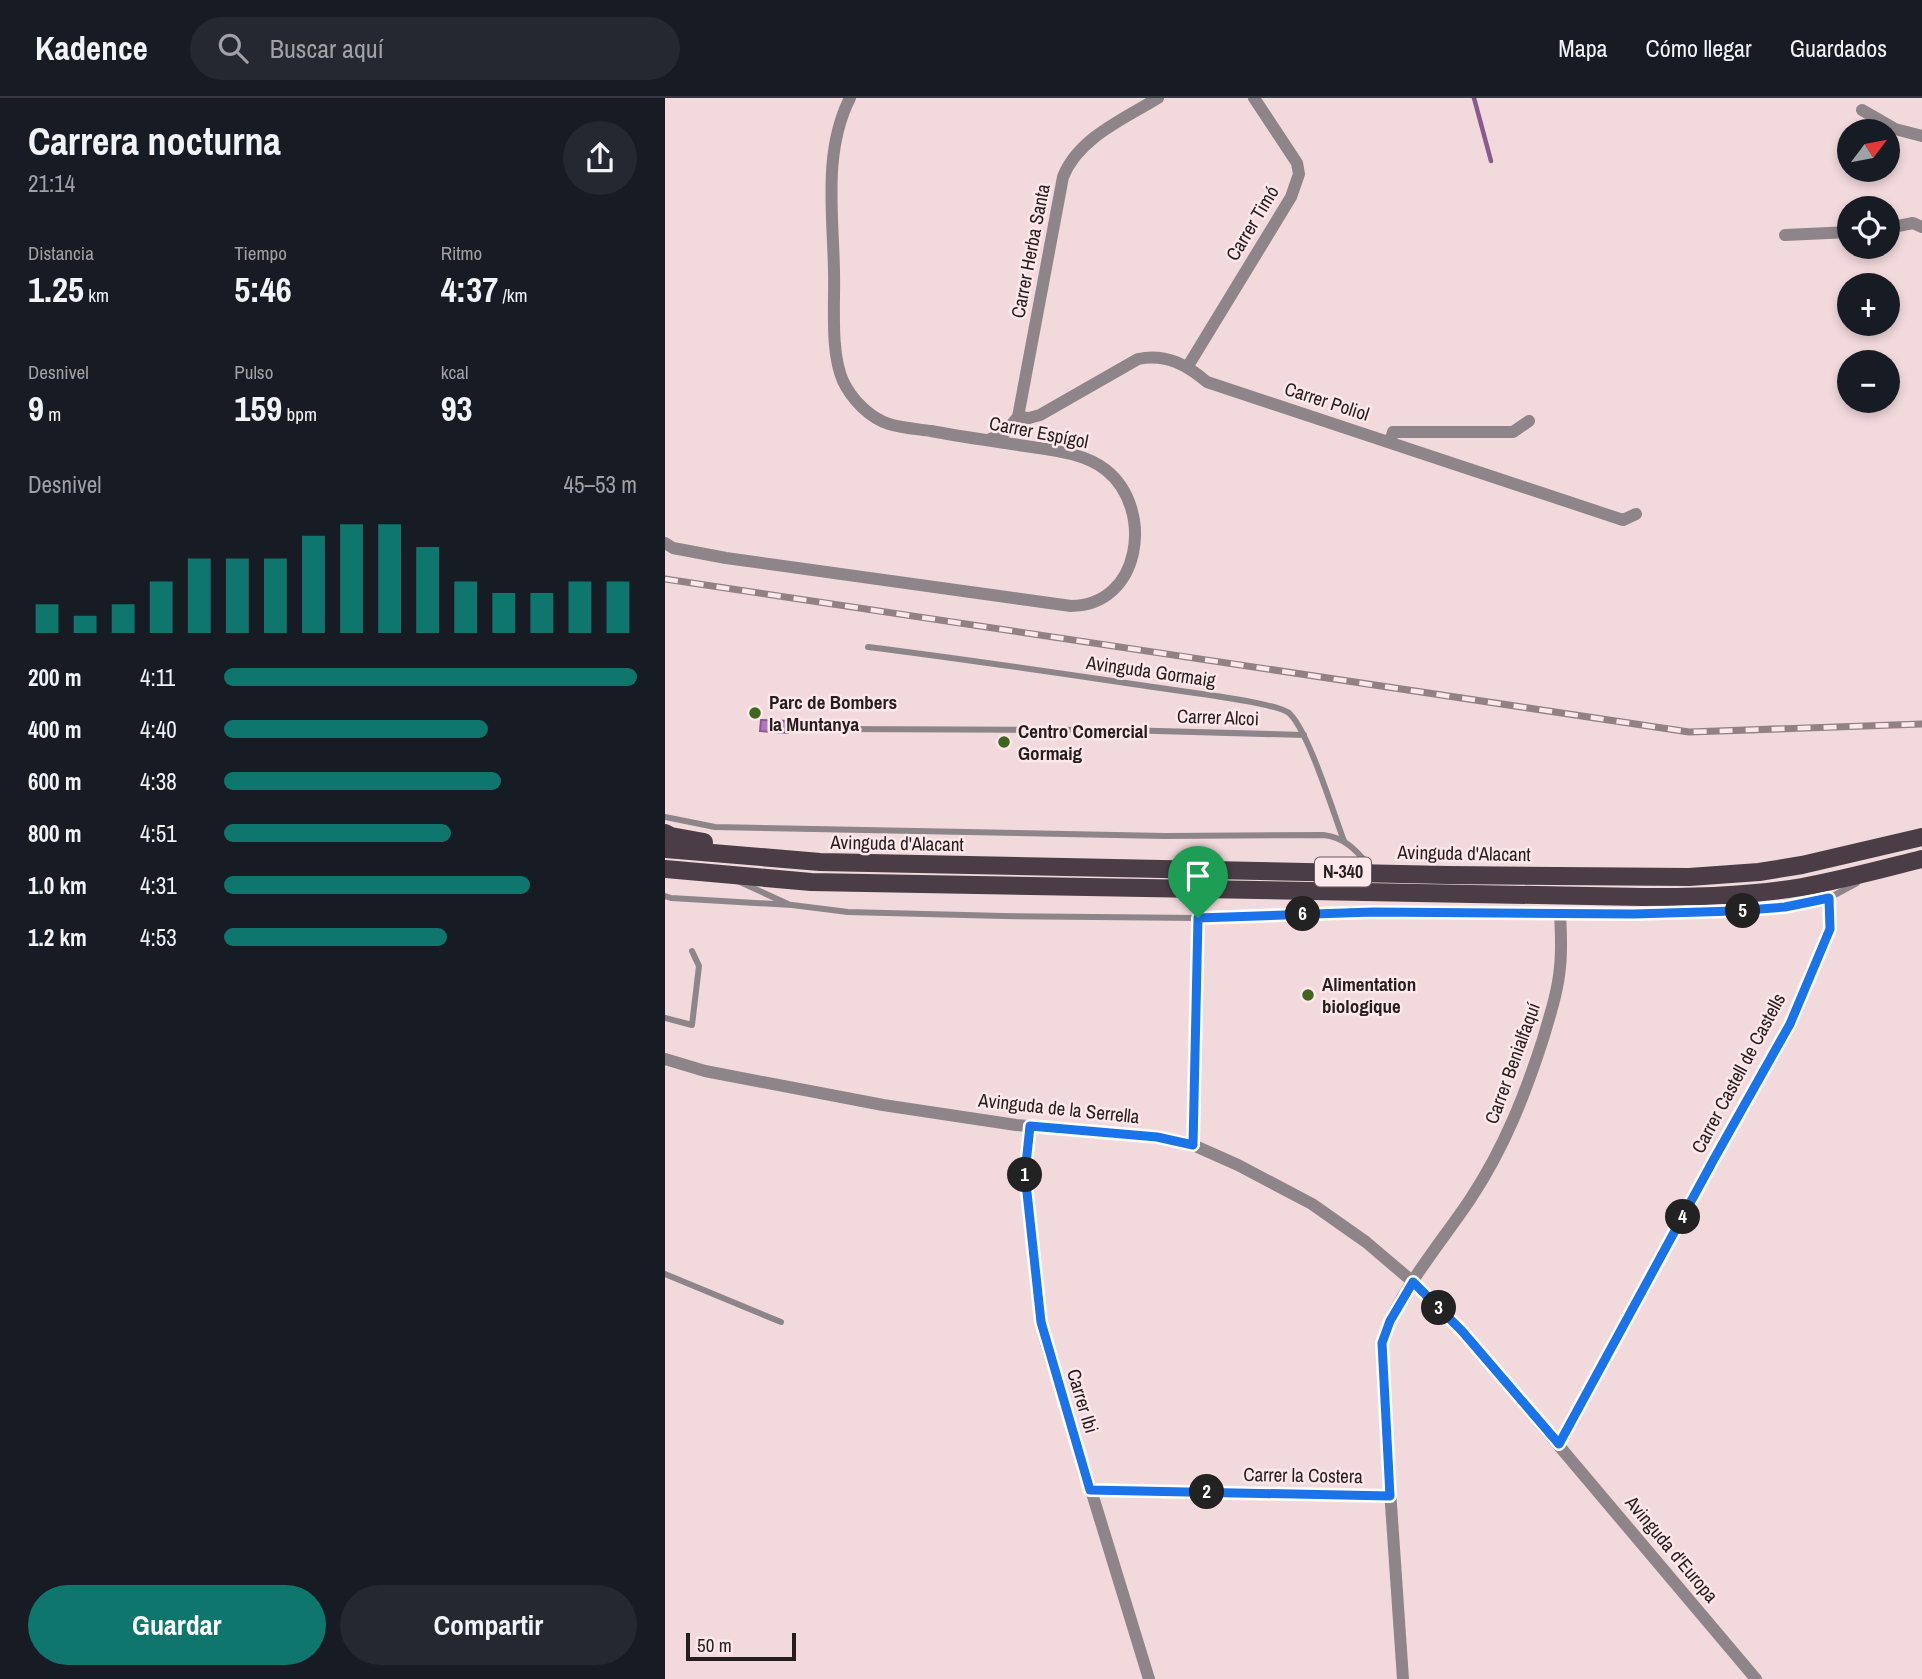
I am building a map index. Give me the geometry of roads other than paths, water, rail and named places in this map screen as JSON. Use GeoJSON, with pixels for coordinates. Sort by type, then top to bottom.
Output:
{"type":"FeatureCollection","features":[{"type":"Feature","properties":{"kind":"main road"},"geometry":{"type":"LineString","coordinates":[[665,833],[687,840],[722,844],[761,858]]}},
{"type":"Feature","properties":{"kind":"main road","name":"Avinguda d'Alacant"},"geometry":{"type":"LineString","coordinates":[[665,849],[761,858],[886,864],[1619,877],[1726,875],[1826,861],[1922,837]]}},
{"type":"Feature","properties":{"kind":"main road","name":"N-340"},"geometry":{"type":"LineString","coordinates":[[665,869],[825,882],[1707,897],[1803,887],[1922,859]]}},
{"type":"Feature","properties":{"kind":"main road"},"geometry":{"type":"LineString","coordinates":[[665,878],[688,872]]}},
{"type":"Feature","properties":{"kind":"street","name":"Carrer Espígol"},"geometry":{"type":"LineString","coordinates":[[665,543],[673,548],[726,558],[1071,606],[1102,598],[1127,570],[1136,540],[1132,509],[1118,482],[1104,468],[1086,459],[1040,448],[889,424],[864,409],[843,381],[836,346],[832,162],[840,122],[850,98]]}},
{"type":"Feature","properties":{"kind":"street","name":"Carrer Herba Santa"},"geometry":{"type":"LineString","coordinates":[[1018,417],[1063,177],[1068,165],[1086,144],[1158,98]]}},
{"type":"Feature","properties":{"kind":"street","name":"Carrer Timó"},"geometry":{"type":"LineString","coordinates":[[1188,366],[1291,197],[1299,174],[1297,163],[1254,98]]}},
{"type":"Feature","properties":{"kind":"street"},"geometry":{"type":"LineString","coordinates":[[1862,110],[1895,129],[1922,136]]}},
{"type":"Feature","properties":{"kind":"street"},"geometry":{"type":"LineString","coordinates":[[1900,226],[1913,223],[1922,227]]}},
{"type":"Feature","properties":{"kind":"street"},"geometry":{"type":"LineString","coordinates":[[1785,235],[1837,233]]}},
{"type":"Feature","properties":{"kind":"street","name":"Carrer Poliol"},"geometry":{"type":"LineString","coordinates":[[1018,417],[1029,418],[1046,412],[1138,359],[1149,356],[1164,358],[1188,366],[1207,382],[1623,520],[1636,514]]}},
{"type":"Feature","properties":{"kind":"street"},"geometry":{"type":"LineString","coordinates":[[987,440],[1005,432],[1018,417]]}},
{"type":"Feature","properties":{"kind":"street"},"geometry":{"type":"LineString","coordinates":[[1390,442],[1392,432],[1513,432],[1529,421]]}},
{"type":"Feature","properties":{"kind":"street","name":"Carrer Castell de Castells"},"geometry":{"type":"LineString","coordinates":[[1559,1444],[1790,1024],[1830,929],[1829,898]]}},
{"type":"Feature","properties":{"kind":"street","name":"Carrer Benialfaquí"},"geometry":{"type":"LineString","coordinates":[[1403,1679],[1382,1343],[1390,1321],[1413,1282],[1472,1198],[1501,1148],[1521,1103],[1555,1000],[1561,964],[1560,913]]}},
{"type":"Feature","properties":{"kind":"street","name":"Avinguda de la Serrella"},"geometry":{"type":"LineString","coordinates":[[665,1059],[705,1070],[883,1105],[1030,1126],[1157,1137],[1193,1145],[1312,1204],[1366,1242],[1413,1282]]}},
{"type":"Feature","properties":{"kind":"street","name":"Carrer Ibi"},"geometry":{"type":"LineString","coordinates":[[1030,1126],[1025,1174],[1041,1322],[1149,1679]]}},
{"type":"Feature","properties":{"kind":"street","name":"Avinguda d'Europa"},"geometry":{"type":"LineString","coordinates":[[1413,1282],[1462,1331],[1756,1679]]}},
{"type":"Feature","properties":{"kind":"street","name":"Carrer la Costera"},"geometry":{"type":"LineString","coordinates":[[1090,1490],[1390,1496]]}},
{"type":"Feature","properties":{"kind":"lane","name":"Avinguda Gormaig"},"geometry":{"type":"LineString","coordinates":[[868,648],[968,660],[1284,709],[1304,735],[1344,841]]}},
{"type":"Feature","properties":{"kind":"lane","name":"Carrer Alcoi"},"geometry":{"type":"LineString","coordinates":[[838,729],[1094,730],[1304,735]]}},
{"type":"Feature","properties":{"kind":"lane"},"geometry":{"type":"LineString","coordinates":[[665,817],[715,827],[1165,836],[1323,835],[1344,841],[1353,847],[1375,872]]}},
{"type":"Feature","properties":{"kind":"lane"},"geometry":{"type":"LineString","coordinates":[[665,896],[848,912],[1198,918],[1373,912],[1734,911],[1785,907],[1829,898],[1880,869]]}},
{"type":"Feature","properties":{"kind":"lane"},"geometry":{"type":"LineString","coordinates":[[726,876],[792,905]]}},
{"type":"Feature","properties":{"kind":"lane"},"geometry":{"type":"LineString","coordinates":[[1193,1145],[1199,890]]}},
{"type":"Feature","properties":{"kind":"lane"},"geometry":{"type":"LineString","coordinates":[[665,1018],[692,1025],[699,966],[692,951]]}},
{"type":"Feature","properties":{"kind":"lane"},"geometry":{"type":"LineString","coordinates":[[665,1274],[781,1322]]}},
{"type":"Feature","properties":{"kind":"waterway"},"geometry":{"type":"LineString","coordinates":[[1474,98],[1491,161]]}},
{"type":"Feature","properties":{"kind":"railway"},"geometry":{"type":"LineString","coordinates":[[665,579],[1689,732],[1922,724]]}},
{"type":"Feature","properties":{"kind":"place","name":"Parc de Bombers la Muntanya"},"geometry":{"type":"Point","coordinates":[755,713]}},
{"type":"Feature","properties":{"kind":"place","name":"Centro Comercial Gormaig"},"geometry":{"type":"Point","coordinates":[1004,742]}},
{"type":"Feature","properties":{"kind":"place","name":"Alimentation biologique"},"geometry":{"type":"Point","coordinates":[1308,995]}}]}
